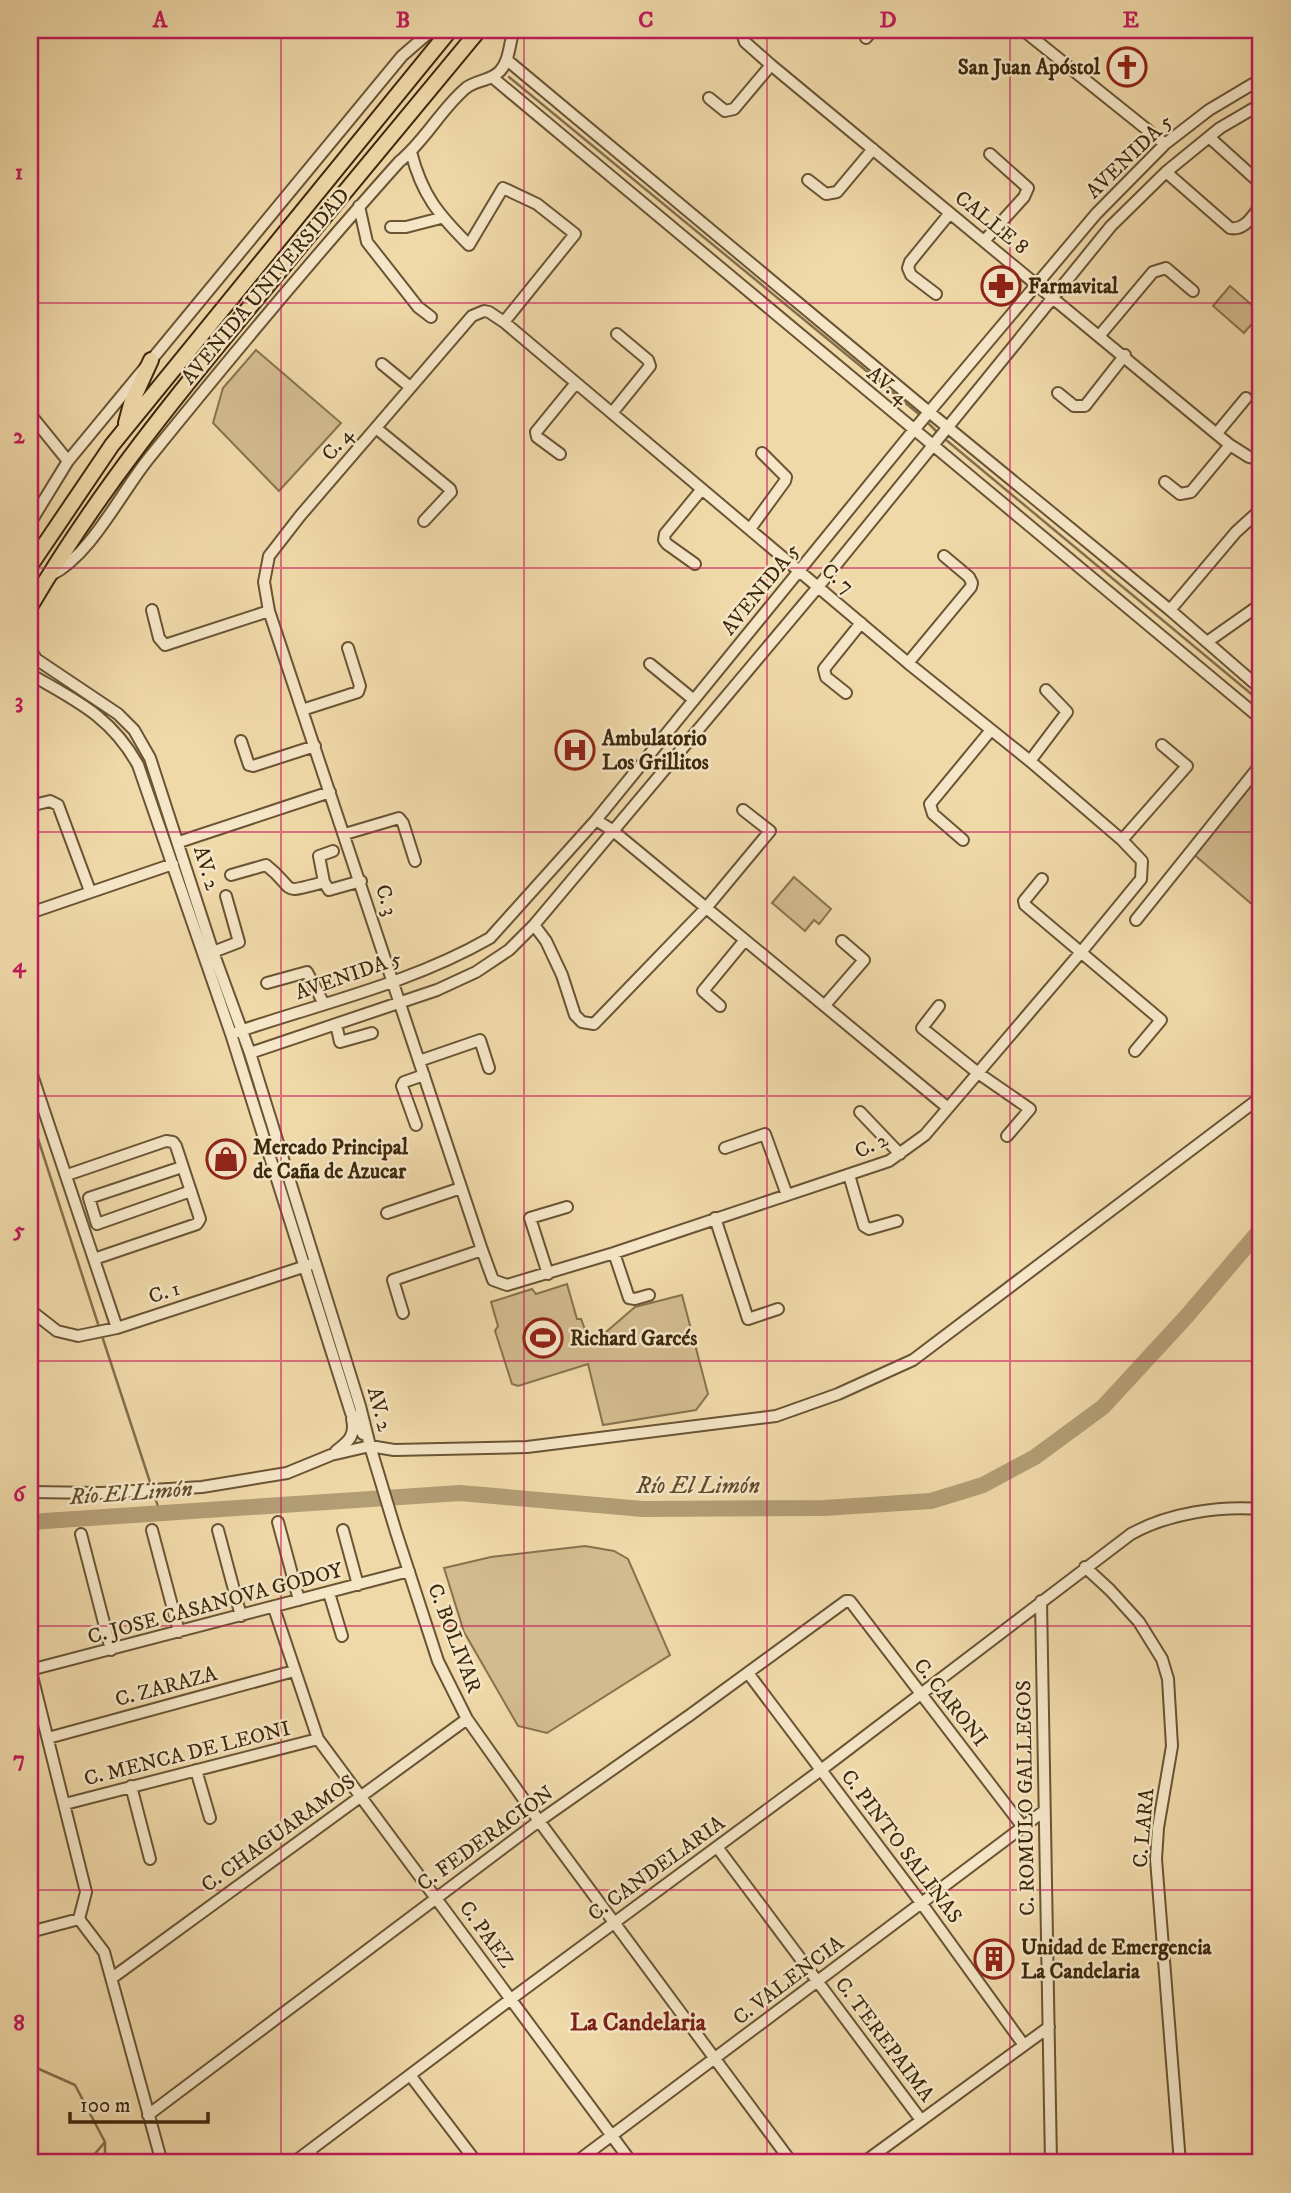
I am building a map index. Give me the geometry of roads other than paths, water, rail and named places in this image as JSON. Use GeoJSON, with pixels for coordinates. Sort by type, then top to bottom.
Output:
{"type":"FeatureCollection","features":[{"type":"Feature","properties":{"kind":"main road","name":"AVENIDA UNIVERSIDAD"},"geometry":{"type":"LineString","coordinates":[[30,566],[62,516],[124,430],[450,30]]}},
{"type":"Feature","properties":{"kind":"main road","name":"AVENIDA UNIVERSIDAD"},"geometry":{"type":"LineString","coordinates":[[30,607],[127,460],[208,358],[480,30]]}},
{"type":"Feature","properties":{"kind":"main road"},"geometry":{"type":"LineString","coordinates":[[124,430],[131,404],[150,359]]}},
{"type":"Feature","properties":{"kind":"street","name":"AVENIDA UNIVERSIDAD"},"geometry":{"type":"LineString","coordinates":[[30,523],[68,461],[150,359],[402,56],[432,30]]}},
{"type":"Feature","properties":{"kind":"street","name":"AVENIDA UNIVERSIDAD"},"geometry":{"type":"LineString","coordinates":[[48,576],[66,567],[87,545],[165,438],[359,206],[411,152],[466,88],[499,73],[507,60],[514,30]]}},
{"type":"Feature","properties":{"kind":"street","name":"CALLE 8"},"geometry":{"type":"LineString","coordinates":[[741,30],[746,42],[771,65],[1125,355],[1230,445],[1249,457],[1261,460]]}},
{"type":"Feature","properties":{"kind":"street"},"geometry":{"type":"LineString","coordinates":[[1023,30],[1165,144]]}},
{"type":"Feature","properties":{"kind":"street","name":"AV. 4"},"geometry":{"type":"LineString","coordinates":[[507,60],[1170,610],[1261,689]]}},
{"type":"Feature","properties":{"kind":"street"},"geometry":{"type":"LineString","coordinates":[[709,98],[725,111],[734,109],[771,65]]}},
{"type":"Feature","properties":{"kind":"street","name":"AV. 4"},"geometry":{"type":"LineString","coordinates":[[492,77],[1261,719]]}},
{"type":"Feature","properties":{"kind":"street","name":"AVENIDA 5"},"geometry":{"type":"LineString","coordinates":[[237,1032],[392,983],[469,950],[490,938],[596,820],[913,431],[1096,215],[1165,144],[1209,110],[1261,79]]}},
{"type":"Feature","properties":{"kind":"street","name":"AVENIDA 5"},"geometry":{"type":"LineString","coordinates":[[250,1053],[437,990],[476,972],[509,950],[534,925],[818,587],[1111,226],[1166,172],[1209,137],[1261,104]]}},
{"type":"Feature","properties":{"kind":"street"},"geometry":{"type":"LineString","coordinates":[[1209,137],[1261,184]]}},
{"type":"Feature","properties":{"kind":"street"},"geometry":{"type":"LineString","coordinates":[[808,180],[826,194],[837,192],[873,149]]}},
{"type":"Feature","properties":{"kind":"street"},"geometry":{"type":"LineString","coordinates":[[411,152],[419,181],[442,218],[469,244],[503,188],[537,204],[575,234],[504,322]]}},
{"type":"Feature","properties":{"kind":"street"},"geometry":{"type":"LineString","coordinates":[[985,240],[1024,197],[1028,188],[990,154]]}},
{"type":"Feature","properties":{"kind":"street"},"geometry":{"type":"LineString","coordinates":[[1166,172],[1230,228],[1237,230],[1243,226],[1261,205]]}},
{"type":"Feature","properties":{"kind":"street"},"geometry":{"type":"LineString","coordinates":[[359,206],[366,242],[418,307],[431,317]]}},
{"type":"Feature","properties":{"kind":"street"},"geometry":{"type":"LineString","coordinates":[[936,294],[911,275],[908,268],[950,213]]}},
{"type":"Feature","properties":{"kind":"street"},"geometry":{"type":"LineString","coordinates":[[391,226],[406,227],[442,218]]}},
{"type":"Feature","properties":{"kind":"street"},"geometry":{"type":"LineString","coordinates":[[1100,335],[1153,272],[1166,268],[1193,292]]}},
{"type":"Feature","properties":{"kind":"street","name":"C. 7"},"geometry":{"type":"LineString","coordinates":[[472,316],[484,311],[504,322],[908,663],[1030,761],[1122,840],[1142,861]]}},
{"type":"Feature","properties":{"kind":"street","name":"C. 4"},"geometry":{"type":"LineString","coordinates":[[269,611],[264,582],[269,556],[472,316]]}},
{"type":"Feature","properties":{"kind":"street"},"geometry":{"type":"LineString","coordinates":[[612,413],[650,366],[648,360],[617,334]]}},
{"type":"Feature","properties":{"kind":"street"},"geometry":{"type":"LineString","coordinates":[[1058,393],[1074,407],[1085,405],[1125,355]]}},
{"type":"Feature","properties":{"kind":"street"},"geometry":{"type":"LineString","coordinates":[[382,364],[410,387]]}},
{"type":"Feature","properties":{"kind":"street"},"geometry":{"type":"LineString","coordinates":[[560,454],[537,437],[536,432],[576,383]]}},
{"type":"Feature","properties":{"kind":"street"},"geometry":{"type":"LineString","coordinates":[[1217,433],[1246,398]]}},
{"type":"Feature","properties":{"kind":"street"},"geometry":{"type":"LineString","coordinates":[[30,414],[68,461]]}},
{"type":"Feature","properties":{"kind":"street"},"geometry":{"type":"LineString","coordinates":[[376,428],[450,489],[451,492],[424,521]]}},
{"type":"Feature","properties":{"kind":"street"},"geometry":{"type":"LineString","coordinates":[[1165,482],[1180,494],[1191,492],[1230,445]]}},
{"type":"Feature","properties":{"kind":"street"},"geometry":{"type":"LineString","coordinates":[[750,529],[786,477],[762,453]]}},
{"type":"Feature","properties":{"kind":"street"},"geometry":{"type":"LineString","coordinates":[[695,564],[664,540],[665,534],[702,489]]}},
{"type":"Feature","properties":{"kind":"street"},"geometry":{"type":"LineString","coordinates":[[1170,610],[1236,532],[1259,511]]}},
{"type":"Feature","properties":{"kind":"street"},"geometry":{"type":"LineString","coordinates":[[908,663],[971,587],[969,577],[944,556]]}},
{"type":"Feature","properties":{"kind":"street"},"geometry":{"type":"LineString","coordinates":[[1207,642],[1261,604]]}},
{"type":"Feature","properties":{"kind":"street"},"geometry":{"type":"LineString","coordinates":[[152,610],[159,638],[165,645],[269,611]]}},
{"type":"Feature","properties":{"kind":"street","name":"C. 3"},"geometry":{"type":"LineString","coordinates":[[269,611],[493,1280]]}},
{"type":"Feature","properties":{"kind":"street"},"geometry":{"type":"LineString","coordinates":[[846,693],[826,677],[824,669],[861,623]]}},
{"type":"Feature","properties":{"kind":"street","name":"AV. 2"},"geometry":{"type":"LineString","coordinates":[[30,648],[36,659],[99,699],[134,730],[150,758],[214,952],[309,1265],[360,1406],[370,1446]]}},
{"type":"Feature","properties":{"kind":"street"},"geometry":{"type":"LineString","coordinates":[[302,710],[358,692],[360,686],[348,648]]}},
{"type":"Feature","properties":{"kind":"street"},"geometry":{"type":"LineString","coordinates":[[650,664],[694,700]]}},
{"type":"Feature","properties":{"kind":"street","name":"AV. 2"},"geometry":{"type":"LineString","coordinates":[[30,674],[87,708],[125,742],[138,765],[237,1032],[250,1053],[351,1413],[370,1446]]}},
{"type":"Feature","properties":{"kind":"street"},"geometry":{"type":"LineString","coordinates":[[1030,761],[1067,712],[1046,690]]}},
{"type":"Feature","properties":{"kind":"street"},"geometry":{"type":"LineString","coordinates":[[963,839],[933,814],[930,804],[991,730]]}},
{"type":"Feature","properties":{"kind":"street"},"geometry":{"type":"LineString","coordinates":[[241,741],[249,765],[253,766],[315,746]]}},
{"type":"Feature","properties":{"kind":"street"},"geometry":{"type":"LineString","coordinates":[[1122,840],[1187,766],[1162,745]]}},
{"type":"Feature","properties":{"kind":"street"},"geometry":{"type":"LineString","coordinates":[[1136,920],[1261,764]]}},
{"type":"Feature","properties":{"kind":"street"},"geometry":{"type":"LineString","coordinates":[[179,842],[330,792]]}},
{"type":"Feature","properties":{"kind":"street"},"geometry":{"type":"LineString","coordinates":[[30,806],[50,801],[58,805],[90,891]]}},
{"type":"Feature","properties":{"kind":"street"},"geometry":{"type":"LineString","coordinates":[[534,925],[562,975],[575,1015],[582,1022],[594,1024],[706,908],[770,831],[743,810]]}},
{"type":"Feature","properties":{"kind":"street"},"geometry":{"type":"LineString","coordinates":[[345,834],[399,818],[415,861]]}},
{"type":"Feature","properties":{"kind":"street"},"geometry":{"type":"LineString","coordinates":[[596,820],[612,830],[948,1108]]}},
{"type":"Feature","properties":{"kind":"street"},"geometry":{"type":"LineString","coordinates":[[333,851],[319,856],[324,881],[329,890],[360,881]]}},
{"type":"Feature","properties":{"kind":"street","name":"C. 2"},"geometry":{"type":"LineString","coordinates":[[493,1280],[507,1286],[548,1274],[849,1175],[889,1161],[900,1154],[925,1135],[1082,951],[1140,879],[1142,861]]}},
{"type":"Feature","properties":{"kind":"street"},"geometry":{"type":"LineString","coordinates":[[30,913],[173,864]]}},
{"type":"Feature","properties":{"kind":"street"},"geometry":{"type":"LineString","coordinates":[[231,875],[266,865],[288,889],[324,881]]}},
{"type":"Feature","properties":{"kind":"street"},"geometry":{"type":"LineString","coordinates":[[1042,879],[1024,901],[1025,905],[1161,1020],[1135,1051]]}},
{"type":"Feature","properties":{"kind":"street"},"geometry":{"type":"LineString","coordinates":[[214,952],[239,942],[226,896]]}},
{"type":"Feature","properties":{"kind":"street"},"geometry":{"type":"LineString","coordinates":[[720,1006],[702,991],[745,940]]}},
{"type":"Feature","properties":{"kind":"street"},"geometry":{"type":"LineString","coordinates":[[825,1005],[864,960],[842,941]]}},
{"type":"Feature","properties":{"kind":"street"},"geometry":{"type":"LineString","coordinates":[[267,983],[307,972],[324,1004]]}},
{"type":"Feature","properties":{"kind":"street"},"geometry":{"type":"LineString","coordinates":[[939,1006],[922,1028],[978,1073],[1030,1109],[1007,1136]]}},
{"type":"Feature","properties":{"kind":"street"},"geometry":{"type":"LineString","coordinates":[[336,1024],[340,1042],[372,1033]]}},
{"type":"Feature","properties":{"kind":"street"},"geometry":{"type":"LineString","coordinates":[[419,1061],[480,1040],[489,1068]]}},
{"type":"Feature","properties":{"kind":"street"},"geometry":{"type":"LineString","coordinates":[[30,1069],[117,1328]]}},
{"type":"Feature","properties":{"kind":"street"},"geometry":{"type":"LineString","coordinates":[[416,1125],[402,1086],[404,1082],[424,1075]]}},
{"type":"Feature","properties":{"kind":"street"},"geometry":{"type":"LineString","coordinates":[[33,1490],[102,1493],[202,1487],[287,1472],[331,1455],[370,1446],[394,1450],[527,1447],[776,1416],[838,1394],[913,1360],[1261,1097]]}},
{"type":"Feature","properties":{"kind":"street"},"geometry":{"type":"LineString","coordinates":[[860,1112],[900,1154]]}},
{"type":"Feature","properties":{"kind":"street"},"geometry":{"type":"LineString","coordinates":[[725,1148],[765,1134],[787,1195]]}},
{"type":"Feature","properties":{"kind":"street"},"geometry":{"type":"LineString","coordinates":[[67,1175],[166,1141],[173,1142],[176,1146],[191,1191],[200,1219],[197,1224],[94,1259]]}},
{"type":"Feature","properties":{"kind":"street"},"geometry":{"type":"LineString","coordinates":[[183,1167],[89,1198],[97,1224],[191,1191]]}},
{"type":"Feature","properties":{"kind":"street"},"geometry":{"type":"LineString","coordinates":[[849,1175],[864,1226],[869,1229],[897,1221]]}},
{"type":"Feature","properties":{"kind":"street"},"geometry":{"type":"LineString","coordinates":[[387,1213],[461,1188]]}},
{"type":"Feature","properties":{"kind":"street"},"geometry":{"type":"LineString","coordinates":[[548,1274],[530,1219],[567,1207]]}},
{"type":"Feature","properties":{"kind":"street"},"geometry":{"type":"LineString","coordinates":[[715,1218],[748,1319],[778,1309]]}},
{"type":"Feature","properties":{"kind":"street"},"geometry":{"type":"LineString","coordinates":[[403,1313],[393,1280],[482,1250]]}},
{"type":"Feature","properties":{"kind":"street"},"geometry":{"type":"LineString","coordinates":[[614,1253],[629,1298],[649,1296]]}},
{"type":"Feature","properties":{"kind":"street","name":"C. 1"},"geometry":{"type":"LineString","coordinates":[[30,1310],[57,1331],[78,1336],[117,1328],[309,1265]]}},
{"type":"Feature","properties":{"kind":"street"},"geometry":{"type":"LineString","coordinates":[[331,1455],[353,1435],[351,1413]]}},
{"type":"Feature","properties":{"kind":"street","name":"C. BOLIVAR"},"geometry":{"type":"LineString","coordinates":[[370,1446],[438,1661],[467,1719],[539,1821],[792,2163]]}},
{"type":"Feature","properties":{"kind":"street"},"geometry":{"type":"LineString","coordinates":[[1041,1601],[1131,1534],[1150,1524],[1219,1510],[1261,1509]]}},
{"type":"Feature","properties":{"kind":"street"},"geometry":{"type":"LineString","coordinates":[[278,1522],[299,1600]]}},
{"type":"Feature","properties":{"kind":"street"},"geometry":{"type":"LineString","coordinates":[[152,1530],[179,1632]]}},
{"type":"Feature","properties":{"kind":"street"},"geometry":{"type":"LineString","coordinates":[[218,1530],[241,1616]]}},
{"type":"Feature","properties":{"kind":"street"},"geometry":{"type":"LineString","coordinates":[[343,1530],[358,1585]]}},
{"type":"Feature","properties":{"kind":"street"},"geometry":{"type":"LineString","coordinates":[[81,1534],[111,1650]]}},
{"type":"Feature","properties":{"kind":"street","name":"C. LARA"},"geometry":{"type":"LineString","coordinates":[[1085,1567],[1139,1622],[1162,1659],[1168,1679],[1171,1746],[1156,1859],[1180,2163]]}},
{"type":"Feature","properties":{"kind":"street","name":"C. JOSE CASANOVA GODOY"},"geometry":{"type":"LineString","coordinates":[[30,1669],[409,1572]]}},
{"type":"Feature","properties":{"kind":"street"},"geometry":{"type":"LineString","coordinates":[[329,1592],[342,1636]]}},
{"type":"Feature","properties":{"kind":"street","name":"C. FEDERACION"},"geometry":{"type":"LineString","coordinates":[[148,2115],[539,1821],[846,1601],[850,1601]]}},
{"type":"Feature","properties":{"kind":"street","name":"C. CARONI"},"geometry":{"type":"LineString","coordinates":[[850,1601],[1023,1827]]}},
{"type":"Feature","properties":{"kind":"street","name":"C. CANDELARIA"},"geometry":{"type":"LineString","coordinates":[[293,2163],[921,1695],[1041,1601]]}},
{"type":"Feature","properties":{"kind":"street","name":"C. ROMULO GALLEGOS"},"geometry":{"type":"LineString","coordinates":[[1041,1601],[1051,2163]]}},
{"type":"Feature","properties":{"kind":"street","name":"C. PAEZ"},"geometry":{"type":"LineString","coordinates":[[274,1608],[318,1739],[632,2163]]}},
{"type":"Feature","properties":{"kind":"street"},"geometry":{"type":"LineString","coordinates":[[30,1669],[86,1892],[79,1919]]}},
{"type":"Feature","properties":{"kind":"street","name":"C. ZARAZA"},"geometry":{"type":"LineString","coordinates":[[48,1738],[295,1671]]}},
{"type":"Feature","properties":{"kind":"street","name":"C. PINTO SALINAS"},"geometry":{"type":"LineString","coordinates":[[748,1673],[922,1904],[1023,2044]]}},
{"type":"Feature","properties":{"kind":"street","name":"C. CHAGUARAMOS"},"geometry":{"type":"LineString","coordinates":[[112,1978],[467,1719]]}},
{"type":"Feature","properties":{"kind":"street","name":"C. MENCA DE LEONI"},"geometry":{"type":"LineString","coordinates":[[65,1804],[318,1739]]}},
{"type":"Feature","properties":{"kind":"street"},"geometry":{"type":"LineString","coordinates":[[196,1770],[210,1818]]}},
{"type":"Feature","properties":{"kind":"street"},"geometry":{"type":"LineString","coordinates":[[131,1786],[150,1858]]}},
{"type":"Feature","properties":{"kind":"street","name":"C. VALENCIA"},"geometry":{"type":"LineString","coordinates":[[575,2163],[1044,1811]]}},
{"type":"Feature","properties":{"kind":"street","name":"C. TEREPAIMA"},"geometry":{"type":"LineString","coordinates":[[718,1846],[921,2120]]}},
{"type":"Feature","properties":{"kind":"street"},"geometry":{"type":"LineString","coordinates":[[79,1919],[104,1952],[162,2163]]}},
{"type":"Feature","properties":{"kind":"street"},"geometry":{"type":"LineString","coordinates":[[30,1932],[79,1919]]}},
{"type":"Feature","properties":{"kind":"street"},"geometry":{"type":"LineString","coordinates":[[863,2163],[1049,2027]]}},
{"type":"Feature","properties":{"kind":"street"},"geometry":{"type":"LineString","coordinates":[[410,2074],[477,2163]]}},
{"type":"Feature","properties":{"kind":"street"},"geometry":{"type":"LineString","coordinates":[[309,2151],[318,2163]]}},
{"type":"Feature","properties":{"kind":"waterway"},"geometry":{"type":"LineString","coordinates":[[509,77],[920,415]]}},
{"type":"Feature","properties":{"kind":"waterway"},"geometry":{"type":"LineString","coordinates":[[927,422],[937,432]]}},
{"type":"Feature","properties":{"kind":"waterway"},"geometry":{"type":"LineString","coordinates":[[945,439],[1261,702]]}},
{"type":"Feature","properties":{"kind":"waterway"},"geometry":{"type":"LineString","coordinates":[[30,1114],[98,1324]]}},
{"type":"Feature","properties":{"kind":"waterway","name":"Río El Limón"},"geometry":{"type":"LineString","coordinates":[[30,1522],[460,1493],[643,1509],[824,1508],[931,1501],[983,1485],[1035,1457],[1103,1407],[1186,1317],[1261,1229]]}},
{"type":"Feature","properties":{"kind":"waterway"},"geometry":{"type":"LineString","coordinates":[[103,1339],[150,1482]]}},
{"type":"Feature","properties":{"kind":"waterway"},"geometry":{"type":"LineString","coordinates":[[155,1497],[160,1513]]}},
{"type":"Feature","properties":{"kind":"waterway"},"geometry":{"type":"LineString","coordinates":[[30,2065],[75,2085],[105,2142],[105,2163]]}},
{"type":"Feature","properties":{"kind":"waterway"},"geometry":{"type":"LineString","coordinates":[[87,2163],[105,2142]]}},
{"type":"Feature","properties":{"kind":"place","name":"San Juan Apóstol"},"geometry":{"type":"Point","coordinates":[1127,67]}},
{"type":"Feature","properties":{"kind":"place","name":"Farmavital"},"geometry":{"type":"Point","coordinates":[1001,286]}},
{"type":"Feature","properties":{"kind":"place","name":"Ambulatorio Los Grillitos"},"geometry":{"type":"Point","coordinates":[575,750]}},
{"type":"Feature","properties":{"kind":"place","name":"Mercado Principal de Caña de Azucar"},"geometry":{"type":"Point","coordinates":[226,1159]}},
{"type":"Feature","properties":{"kind":"place","name":"Richard Garcés"},"geometry":{"type":"Point","coordinates":[543,1338]}},
{"type":"Feature","properties":{"kind":"place","name":"Unidad de Emergencia La Candelaria"},"geometry":{"type":"Point","coordinates":[994,1959]}},
{"type":"Feature","properties":{"kind":"district","name":"La Candelaria"},"geometry":{"type":"Point","coordinates":[638,2022]}}]}
